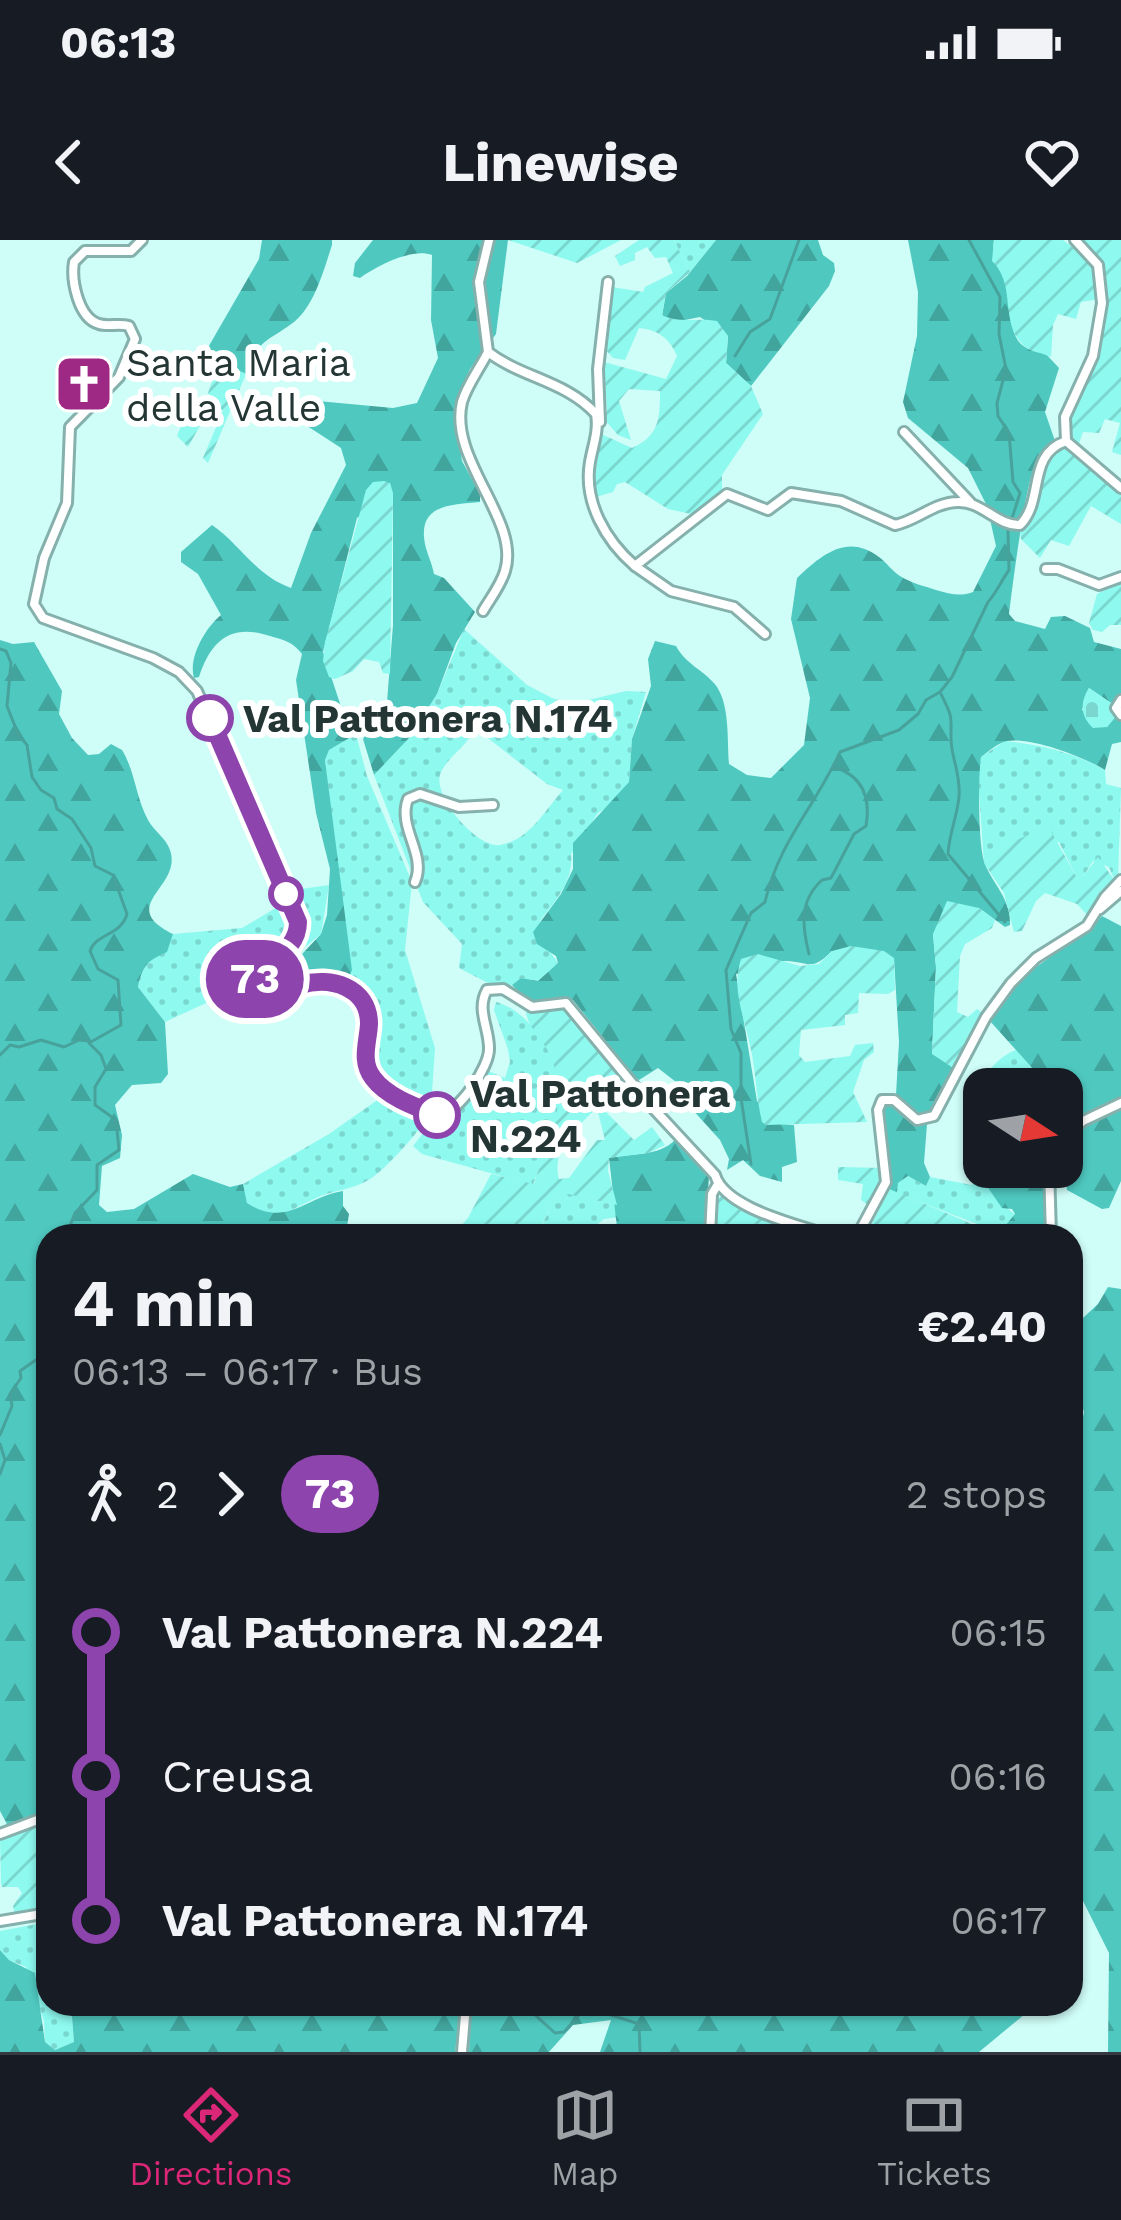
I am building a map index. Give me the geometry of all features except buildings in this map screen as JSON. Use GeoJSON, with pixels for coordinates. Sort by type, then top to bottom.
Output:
{"type":"FeatureCollection","features":[{"type":"Feature","properties":{"kind":"street"},"geometry":{"type":"LineString","coordinates":[[142,240],[131,251],[85,251],[74,262],[75,288],[89,317],[100,325],[125,324],[132,328],[135,339],[119,377],[70,427],[67,503],[44,558],[35,608],[44,618],[167,665],[197,691],[298,922],[296,941],[255,979],[252,995],[266,1001],[298,986],[322,982],[354,991],[368,1011],[365,1056],[373,1079],[392,1094],[440,1115],[458,1108],[488,1061],[482,1007],[487,990],[503,988],[532,1006],[566,1003],[715,1174],[718,1184],[758,1212],[794,1224]]}},
{"type":"Feature","properties":{"kind":"street"},"geometry":{"type":"LineString","coordinates":[[483,611],[505,572],[506,555],[490,500],[467,458],[461,410],[488,352],[479,282],[489,240]]}},
{"type":"Feature","properties":{"kind":"street"},"geometry":{"type":"LineString","coordinates":[[1075,240],[1098,265],[1102,303],[1093,356],[1064,417],[1066,442],[1121,488]]}},
{"type":"Feature","properties":{"kind":"street"},"geometry":{"type":"LineString","coordinates":[[608,282],[598,369],[602,410],[588,476],[591,504],[616,547],[635,566],[671,591],[734,607],[765,634]]}},
{"type":"Feature","properties":{"kind":"street"},"geometry":{"type":"LineString","coordinates":[[488,352],[578,398],[596,414],[598,429]]}},
{"type":"Feature","properties":{"kind":"street"},"geometry":{"type":"LineString","coordinates":[[904,432],[971,504],[1012,526],[1031,509],[1041,461],[1054,446],[1066,442]]}},
{"type":"Feature","properties":{"kind":"street"},"geometry":{"type":"LineString","coordinates":[[635,566],[727,494],[768,510],[790,493],[810,495],[841,501],[895,525],[948,503],[971,504]]}},
{"type":"Feature","properties":{"kind":"street"},"geometry":{"type":"LineString","coordinates":[[1046,569],[1058,568],[1100,584],[1121,577]]}},
{"type":"Feature","properties":{"kind":"street"},"geometry":{"type":"LineString","coordinates":[[1121,700],[1116,708],[1121,715]]}},
{"type":"Feature","properties":{"kind":"street"},"geometry":{"type":"LineString","coordinates":[[416,882],[420,872],[403,814],[408,799],[420,794],[458,807],[493,805]]}},
{"type":"Feature","properties":{"kind":"street"},"geometry":{"type":"LineString","coordinates":[[863,1224],[886,1182],[878,1111],[882,1100],[894,1100],[916,1120],[934,1116],[986,1017],[1011,983],[1036,958],[1087,926],[1121,880]]}},
{"type":"Feature","properties":{"kind":"street"},"geometry":{"type":"LineString","coordinates":[[1098,909],[1121,892]]}},
{"type":"Feature","properties":{"kind":"street"},"geometry":{"type":"LineString","coordinates":[[1083,1121],[1121,1103]]}},
{"type":"Feature","properties":{"kind":"street"},"geometry":{"type":"LineString","coordinates":[[711,1224],[712,1194],[718,1184]]}},
{"type":"Feature","properties":{"kind":"street"},"geometry":{"type":"LineString","coordinates":[[1049,1188],[1050,1224]]}},
{"type":"Feature","properties":{"kind":"street"},"geometry":{"type":"LineString","coordinates":[[0,1834],[36,1820]]}},
{"type":"Feature","properties":{"kind":"street"},"geometry":{"type":"LineString","coordinates":[[0,1921],[36,1914]]}},
{"type":"Feature","properties":{"kind":"street"},"geometry":{"type":"LineString","coordinates":[[462,2052],[465,2016]]}},
{"type":"Feature","properties":{"kind":"green space"},"geometry":{"type":"Polygon","coordinates":[[[262,240],[332,240],[332,245],[308,306],[260,347],[246,374],[209,358],[206,351],[259,259],[262,240]]]}},
{"type":"Feature","properties":{"kind":"green space"},"geometry":{"type":"Polygon","coordinates":[[[373,240],[508,240],[496,334],[470,369],[458,396],[462,461],[480,502],[439,509],[426,521],[424,531],[434,574],[444,578],[475,612],[456,643],[437,694],[410,737],[374,775],[363,739],[387,702],[393,625],[393,493],[357,518],[323,652],[351,737],[329,750],[325,760],[352,970],[346,983],[325,978],[292,984],[286,978],[287,970],[321,934],[330,869],[316,813],[296,680],[302,654],[275,637],[234,634],[216,644],[199,677],[194,678],[199,644],[221,615],[198,574],[181,562],[181,552],[212,525],[268,576],[291,588],[311,533],[346,465],[341,448],[295,418],[307,400],[393,408],[417,403],[438,358],[431,320],[432,255],[405,256],[360,278],[353,276],[355,263],[373,240]]]}},
{"type":"Feature","properties":{"kind":"green space"},"geometry":{"type":"Polygon","coordinates":[[[508,240],[621,240],[577,263],[508,240]]]}},
{"type":"Feature","properties":{"kind":"green space"},"geometry":{"type":"Polygon","coordinates":[[[639,240],[674,240],[690,272],[666,293],[662,315],[717,321],[728,336],[726,363],[751,386],[763,414],[722,475],[722,492],[696,515],[668,509],[625,482],[596,497],[593,490],[601,434],[632,448],[653,432],[659,410],[660,391],[629,389],[619,401],[631,440],[618,435],[604,419],[604,362],[666,379],[677,356],[663,336],[639,328],[625,360],[613,358],[605,349],[612,287],[643,292],[673,273],[666,257],[655,258],[647,247],[635,253],[635,260],[620,266],[615,256],[639,240]]]}},
{"type":"Feature","properties":{"kind":"green space"},"geometry":{"type":"Polygon","coordinates":[[[674,240],[716,240],[690,272],[674,240]]]}},
{"type":"Feature","properties":{"kind":"green space"},"geometry":{"type":"Polygon","coordinates":[[[716,240],[818,240],[823,255],[834,263],[829,286],[751,386],[726,363],[728,336],[700,317],[675,322],[662,316],[666,293],[687,276],[716,240]]]}},
{"type":"Feature","properties":{"kind":"green space"},"geometry":{"type":"Polygon","coordinates":[[[908,240],[994,240],[1014,333],[1024,346],[1045,353],[1059,368],[1045,412],[1055,441],[1040,453],[1030,482],[1009,614],[1015,621],[1045,629],[1051,617],[1065,616],[1090,628],[1094,642],[1121,649],[1121,693],[1111,703],[1089,688],[1082,710],[1107,727],[1116,716],[1121,722],[1121,742],[1112,744],[1105,770],[1030,742],[1007,741],[981,757],[983,856],[1005,900],[1010,925],[1005,927],[979,908],[933,934],[932,1053],[955,1069],[932,1113],[915,1116],[896,1095],[899,1042],[894,959],[832,951],[815,964],[780,961],[736,974],[757,1101],[780,1124],[794,1125],[797,1162],[782,1167],[782,1182],[760,1176],[743,1160],[727,1170],[729,1159],[720,1140],[691,1108],[676,1082],[658,1068],[639,1080],[635,1077],[573,1000],[563,997],[529,1003],[512,985],[521,978],[538,981],[558,963],[556,956],[537,944],[533,932],[573,869],[573,843],[629,782],[632,739],[651,686],[648,659],[655,641],[676,646],[717,687],[726,714],[729,764],[747,775],[771,778],[804,745],[810,698],[791,619],[797,578],[806,569],[826,554],[857,547],[913,582],[950,594],[973,592],[996,546],[987,506],[968,468],[908,418],[903,402],[917,336],[918,292],[908,240]]]}},
{"type":"Feature","properties":{"kind":"green space"},"geometry":{"type":"Polygon","coordinates":[[[994,240],[1063,240],[1095,265],[1099,299],[1081,302],[1076,319],[1058,314],[1051,357],[1026,348],[1016,336],[1004,281],[992,261],[994,240]]]}},
{"type":"Feature","properties":{"kind":"green space"},"geometry":{"type":"Polygon","coordinates":[[[1082,240],[1121,240],[1121,455],[1112,452],[1120,423],[1105,419],[1099,433],[1083,432],[1077,449],[1070,443],[1067,422],[1095,361],[1106,300],[1104,271],[1082,240]]]}},
{"type":"Feature","properties":{"kind":"green space"},"geometry":{"type":"Polygon","coordinates":[[[219,362],[246,374],[208,463],[203,458],[223,411],[208,393],[219,362]]]}},
{"type":"Feature","properties":{"kind":"green space"},"geometry":{"type":"Polygon","coordinates":[[[201,402],[211,406],[188,447],[177,436],[189,406],[201,402]]]}},
{"type":"Feature","properties":{"kind":"green space"},"geometry":{"type":"Polygon","coordinates":[[[1064,446],[1121,492],[1121,524],[1091,506],[1069,546],[1051,540],[1040,558],[1020,532],[1036,509],[1046,460],[1064,446]]]}},
{"type":"Feature","properties":{"kind":"green space"},"geometry":{"type":"Polygon","coordinates":[[[384,481],[393,493],[390,674],[383,673],[379,662],[364,659],[353,671],[335,679],[329,677],[323,661],[325,642],[366,490],[373,482],[384,481]]]}},
{"type":"Feature","properties":{"kind":"green space"},"geometry":{"type":"Polygon","coordinates":[[[1121,581],[1121,625],[1093,630],[1089,623],[1097,594],[1121,581]]]}},
{"type":"Feature","properties":{"kind":"green space"},"geometry":{"type":"Polygon","coordinates":[[[464,629],[527,685],[552,698],[572,704],[626,691],[646,692],[632,739],[629,782],[598,813],[571,854],[566,882],[540,921],[548,949],[558,963],[538,981],[521,978],[512,985],[488,983],[459,968],[462,944],[423,902],[374,775],[410,737],[437,694],[464,629]],[[475,728],[444,766],[439,782],[458,819],[480,839],[500,845],[528,831],[563,790],[547,784],[475,728]]]}},
{"type":"Feature","properties":{"kind":"green space"},"geometry":{"type":"Polygon","coordinates":[[[0,640],[34,642],[62,691],[59,714],[88,755],[99,754],[111,744],[122,750],[148,820],[170,850],[168,875],[150,905],[150,914],[173,934],[167,952],[144,969],[138,987],[165,1022],[168,1074],[161,1083],[132,1085],[115,1105],[122,1135],[120,1158],[102,1166],[99,1205],[107,1212],[134,1209],[193,1174],[230,1187],[243,1184],[247,1203],[273,1213],[343,1191],[343,1206],[349,1214],[347,1224],[36,1224],[36,1818],[9,1828],[0,1811],[0,640]]]}},
{"type":"Feature","properties":{"kind":"green space"},"geometry":{"type":"Polygon","coordinates":[[[1089,688],[1111,703],[1116,716],[1107,727],[1093,728],[1086,719],[1083,704],[1089,688]]]}},
{"type":"Feature","properties":{"kind":"green space"},"geometry":{"type":"Polygon","coordinates":[[[357,738],[367,776],[412,882],[405,950],[435,1048],[431,1107],[400,1095],[375,1074],[369,1054],[369,1004],[346,983],[350,974],[325,760],[329,750],[357,738]]]}},
{"type":"Feature","properties":{"kind":"green space"},"geometry":{"type":"Polygon","coordinates":[[[1005,741],[1082,759],[1105,770],[1106,784],[1121,788],[1118,879],[1109,867],[1093,861],[1077,878],[1059,842],[1011,842],[984,863],[981,757],[1005,741]]]}},
{"type":"Feature","properties":{"kind":"green space"},"geometry":{"type":"Polygon","coordinates":[[[1051,831],[1077,878],[1098,857],[1115,881],[1105,888],[1089,917],[1077,904],[1045,893],[1022,931],[1014,932],[1004,893],[984,863],[1011,842],[1051,831]]]}},
{"type":"Feature","properties":{"kind":"green space"},"geometry":{"type":"Polygon","coordinates":[[[329,885],[321,934],[305,947],[286,978],[292,984],[259,996],[256,989],[299,941],[299,916],[292,897],[301,889],[329,885]]]}},
{"type":"Feature","properties":{"kind":"green space"},"geometry":{"type":"Polygon","coordinates":[[[947,901],[979,908],[995,920],[992,928],[965,944],[960,956],[957,1012],[968,1017],[977,1009],[984,1014],[955,1069],[932,1054],[933,934],[947,901]]]}},
{"type":"Feature","properties":{"kind":"green space"},"geometry":{"type":"Polygon","coordinates":[[[286,902],[295,926],[289,944],[277,959],[240,985],[165,1022],[138,987],[144,969],[167,951],[173,934],[242,928],[286,902]]]}},
{"type":"Feature","properties":{"kind":"green space"},"geometry":{"type":"Polygon","coordinates":[[[1102,916],[1121,926],[1121,1101],[1083,1118],[1083,1068],[1032,1068],[989,1020],[1014,986],[1102,916]]]}},
{"type":"Feature","properties":{"kind":"green space"},"geometry":{"type":"Polygon","coordinates":[[[851,946],[884,951],[894,958],[895,990],[859,993],[858,1013],[845,1015],[845,1025],[801,1030],[799,1055],[805,1062],[850,1056],[855,1045],[873,1043],[874,1052],[864,1060],[853,1092],[867,1122],[766,1125],[738,992],[741,959],[758,954],[800,966],[819,964],[832,951],[851,946]]]}},
{"type":"Feature","properties":{"kind":"green space"},"geometry":{"type":"Polygon","coordinates":[[[496,1002],[533,1028],[557,1072],[560,1109],[533,1185],[422,1154],[413,1146],[434,1119],[456,1114],[486,1070],[505,1078],[510,1062],[494,1010],[496,1002]]]}},
{"type":"Feature","properties":{"kind":"green space"},"geometry":{"type":"Polygon","coordinates":[[[565,1006],[618,1072],[602,1108],[634,1140],[652,1127],[665,1145],[648,1153],[609,1158],[617,1205],[559,1192],[542,1224],[463,1224],[491,1174],[534,1184],[551,1135],[558,1104],[556,1071],[526,1011],[565,1006]],[[597,1108],[562,1150],[559,1179],[569,1178],[597,1140],[605,1140],[597,1108]]]}},
{"type":"Feature","properties":{"kind":"green space"},"geometry":{"type":"Polygon","coordinates":[[[1016,1050],[1032,1068],[992,1068],[1016,1050]]]}},
{"type":"Feature","properties":{"kind":"green space"},"geometry":{"type":"Polygon","coordinates":[[[386,1094],[428,1116],[376,1175],[282,1213],[267,1213],[247,1203],[243,1184],[386,1094]]]}},
{"type":"Feature","properties":{"kind":"green space"},"geometry":{"type":"Polygon","coordinates":[[[890,1103],[913,1122],[927,1124],[924,1163],[930,1177],[926,1186],[908,1176],[898,1183],[897,1193],[889,1189],[892,1177],[882,1107],[890,1103]]]}},
{"type":"Feature","properties":{"kind":"green space"},"geometry":{"type":"Polygon","coordinates":[[[1121,1106],[1121,1181],[1109,1208],[1102,1209],[1067,1190],[1083,1188],[1083,1124],[1121,1106]]]}},
{"type":"Feature","properties":{"kind":"green space"},"geometry":{"type":"Polygon","coordinates":[[[675,1140],[709,1176],[706,1224],[617,1224],[609,1158],[653,1152],[675,1140]]]}},
{"type":"Feature","properties":{"kind":"green space"},"geometry":{"type":"Polygon","coordinates":[[[838,1167],[883,1168],[880,1189],[870,1206],[861,1200],[863,1184],[838,1180],[838,1167]]]}},
{"type":"Feature","properties":{"kind":"green space"},"geometry":{"type":"Polygon","coordinates":[[[908,1176],[926,1186],[930,1177],[963,1183],[963,1188],[998,1188],[998,1199],[1015,1215],[1007,1224],[977,1224],[897,1193],[898,1183],[908,1176]]]}},
{"type":"Feature","properties":{"kind":"green space"},"geometry":{"type":"Polygon","coordinates":[[[988,1188],[1046,1188],[1048,1224],[1007,1224],[1015,1214],[1002,1208],[988,1188]]]}},
{"type":"Feature","properties":{"kind":"green space"},"geometry":{"type":"Polygon","coordinates":[[[889,1189],[972,1224],[872,1224],[889,1189]]]}},
{"type":"Feature","properties":{"kind":"green space"},"geometry":{"type":"Polygon","coordinates":[[[559,1191],[617,1205],[619,1217],[598,1224],[542,1224],[559,1191]]]}},
{"type":"Feature","properties":{"kind":"green space"},"geometry":{"type":"Polygon","coordinates":[[[723,1193],[751,1214],[780,1224],[714,1224],[715,1203],[723,1193]]]}},
{"type":"Feature","properties":{"kind":"green space"},"geometry":{"type":"Polygon","coordinates":[[[1108,1287],[1121,1289],[1121,2052],[1108,2052],[1109,1953],[1083,1901],[1083,1318],[1108,1287]]]}},
{"type":"Feature","properties":{"kind":"green space"},"geometry":{"type":"Polygon","coordinates":[[[36,1822],[36,1911],[15,1914],[13,1906],[22,1893],[18,1887],[2,1887],[0,1836],[36,1822]]]}},
{"type":"Feature","properties":{"kind":"green space"},"geometry":{"type":"Polygon","coordinates":[[[36,1924],[36,1997],[26,1967],[0,1950],[0,1931],[36,1924]]]}},
{"type":"Feature","properties":{"kind":"green space"},"geometry":{"type":"Polygon","coordinates":[[[0,1950],[35,1973],[36,2016],[41,2016],[45,2042],[55,2050],[74,2042],[72,2016],[460,2016],[455,2052],[0,2052],[0,1950]]]}},
{"type":"Feature","properties":{"kind":"green space"},"geometry":{"type":"Polygon","coordinates":[[[42,2016],[72,2016],[74,2042],[55,2050],[45,2042],[42,2016]]]}},
{"type":"Feature","properties":{"kind":"green space"},"geometry":{"type":"Polygon","coordinates":[[[470,2016],[1022,2016],[979,2052],[600,2052],[611,2020],[573,2025],[549,2052],[469,2052],[470,2016]]]}},
{"type":"Feature","properties":{"kind":"waterway"},"geometry":{"type":"LineString","coordinates":[[735,356],[750,332],[770,319],[799,240]]}},
{"type":"Feature","properties":{"kind":"waterway"},"geometry":{"type":"LineString","coordinates":[[751,1164],[741,1098],[741,1053],[731,1029],[726,970],[751,913],[765,902],[788,842],[840,752],[899,730],[926,700],[940,692],[1009,570],[1008,531],[1020,493],[1013,482],[1009,433],[998,416],[1006,369],[999,334],[1000,297],[969,240]]}},
{"type":"Feature","properties":{"kind":"waterway"},"geometry":{"type":"LineString","coordinates":[[0,649],[11,663],[7,706],[27,745],[32,777],[54,798],[57,809],[72,819],[91,848],[95,866],[113,875],[127,914],[120,927],[90,951],[98,969],[118,980],[121,1025],[89,1043],[106,1069],[95,1087],[95,1105],[116,1120],[119,1150],[97,1165],[97,1190],[71,1224]]}},
{"type":"Feature","properties":{"kind":"waterway"},"geometry":{"type":"LineString","coordinates":[[941,694],[951,716],[959,789],[948,854],[1005,922]]}},
{"type":"Feature","properties":{"kind":"waterway"},"geometry":{"type":"LineString","coordinates":[[809,954],[804,924],[809,896],[822,880],[831,878],[854,834],[866,826],[863,789],[852,776],[834,767]]}},
{"type":"Feature","properties":{"kind":"waterway"},"geometry":{"type":"LineString","coordinates":[[0,1055],[10,1045],[41,1040],[64,1047],[89,1041]]}},
{"type":"Feature","properties":{"kind":"waterway"},"geometry":{"type":"LineString","coordinates":[[0,1435],[20,1371],[36,1360]]}},
{"type":"Feature","properties":{"kind":"waterway"},"geometry":{"type":"LineString","coordinates":[[0,1444],[5,1460],[0,1474]]}},
{"type":"Feature","properties":{"kind":"waterway"},"geometry":{"type":"LineString","coordinates":[[536,2016],[555,2033],[564,2032],[578,2016]]}},
{"type":"Feature","properties":{"kind":"waterway"},"geometry":{"type":"LineString","coordinates":[[614,2016],[639,2024],[640,2052]]}},
{"type":"Feature","properties":{"kind":"bus line","name":"73"},"geometry":{"type":"LineString","coordinates":[[210,718],[298,922],[296,941],[255,979],[252,995],[266,1001],[298,986],[322,982],[354,991],[368,1011],[365,1056],[373,1079],[383,1089],[437,1115]]}},
{"type":"Feature","properties":{"kind":"place","name":"Santa Maria della Valle"},"geometry":{"type":"Point","coordinates":[84,384]}},
{"type":"Feature","properties":{"kind":"place","name":"Val Pattonera N.174"},"geometry":{"type":"Point","coordinates":[210,718]}},
{"type":"Feature","properties":{"kind":"place","name":"Val Pattonera N.224"},"geometry":{"type":"Point","coordinates":[437,1115]}}]}
